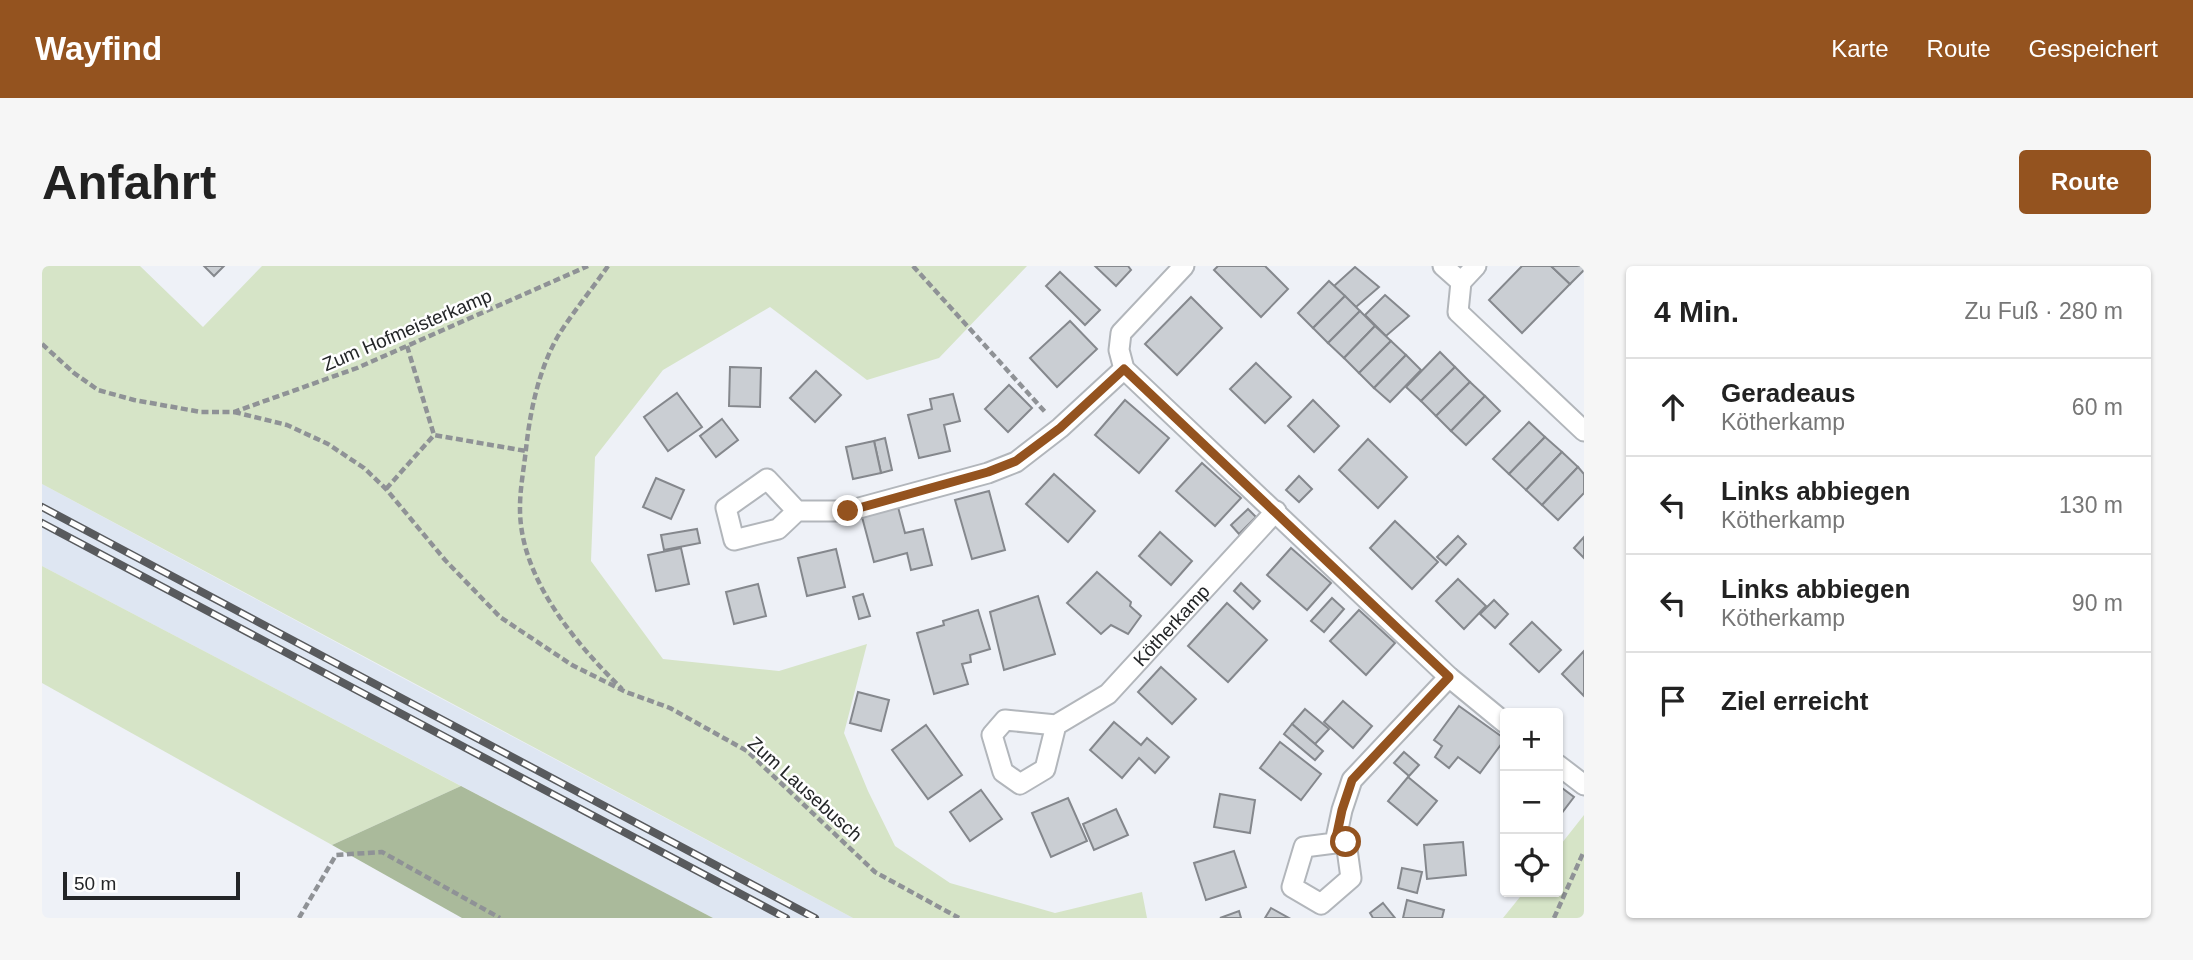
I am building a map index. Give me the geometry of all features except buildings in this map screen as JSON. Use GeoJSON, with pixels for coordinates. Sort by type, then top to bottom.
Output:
{"type":"FeatureCollection","features":[{"type":"Feature","properties":{"kind":"street"},"geometry":{"type":"LineString","coordinates":[[1184,266],[1121,333],[1119,350],[1124,369],[1449,677],[1500,719]]}},
{"type":"Feature","properties":{"kind":"street"},"geometry":{"type":"LineString","coordinates":[[1443,266],[1461,282]]}},
{"type":"Feature","properties":{"kind":"street"},"geometry":{"type":"LineString","coordinates":[[1476,266],[1461,282],[1458,312],[1584,431]]}},
{"type":"Feature","properties":{"kind":"street"},"geometry":{"type":"LineString","coordinates":[[797,510],[848,511],[988,472],[1016,461],[1060,428],[1124,369]]}},
{"type":"Feature","properties":{"kind":"street","name":"Kötherkamp"},"geometry":{"type":"LineString","coordinates":[[1056,725],[1108,694],[1276,511]]}},
{"type":"Feature","properties":{"kind":"street"},"geometry":{"type":"LineString","coordinates":[[1335,843],[1352,780],[1449,677]]}},
{"type":"Feature","properties":{"kind":"street"},"geometry":{"type":"LineString","coordinates":[[1563,769],[1584,785]]}},
{"type":"Feature","properties":{"kind":"path","name":"Zum Hofmeisterkamp"},"geometry":{"type":"LineString","coordinates":[[234,412],[358,368],[588,266]]}},
{"type":"Feature","properties":{"kind":"path"},"geometry":{"type":"LineString","coordinates":[[608,266],[558,337],[540,380],[528,424],[519,509],[528,558],[557,614],[588,656],[625,692]]}},
{"type":"Feature","properties":{"kind":"path"},"geometry":{"type":"LineString","coordinates":[[913,266],[1060,428]]}},
{"type":"Feature","properties":{"kind":"path","name":"Zum Hofmeisterkamp"},"geometry":{"type":"LineString","coordinates":[[42,344],[98,390],[134,400],[201,412],[234,412],[287,425],[328,444],[364,468],[386,489],[445,560],[500,617],[572,665],[625,692]]}},
{"type":"Feature","properties":{"kind":"path"},"geometry":{"type":"LineString","coordinates":[[407,346],[434,435]]}},
{"type":"Feature","properties":{"kind":"path"},"geometry":{"type":"LineString","coordinates":[[434,435],[526,451]]}},
{"type":"Feature","properties":{"kind":"path"},"geometry":{"type":"LineString","coordinates":[[386,489],[434,435]]}},
{"type":"Feature","properties":{"kind":"path","name":"Zum Lausebusch"},"geometry":{"type":"LineString","coordinates":[[625,692],[670,708],[747,751],[875,872],[959,918]]}},
{"type":"Feature","properties":{"kind":"path"},"geometry":{"type":"LineString","coordinates":[[1554,918],[1584,851]]}},
{"type":"Feature","properties":{"kind":"path"},"geometry":{"type":"LineString","coordinates":[[299,918],[336,855],[382,852],[500,918]]}},
{"type":"Feature","properties":{"kind":"shaded area"},"geometry":{"type":"Polygon","coordinates":[[[42,484],[853,918],[713,918],[42,566],[42,484]]]}},
{"type":"Feature","properties":{"kind":"green space"},"geometry":{"type":"Polygon","coordinates":[[[42,266],[140,266],[203,327],[262,266],[1027,266],[939,358],[867,380],[770,307],[663,370],[595,457],[591,561],[663,659],[779,671],[867,644],[844,733],[895,846],[950,883],[1055,913],[1142,892],[1147,918],[853,918],[42,484],[42,266]]]}},
{"type":"Feature","properties":{"kind":"green space"},"geometry":{"type":"Polygon","coordinates":[[[42,566],[461,786],[332,845],[42,683],[42,566]]]}},
{"type":"Feature","properties":{"kind":"green space"},"geometry":{"type":"Polygon","coordinates":[[[461,786],[713,918],[462,918],[332,845],[461,786]]]}},
{"type":"Feature","properties":{"kind":"green space"},"geometry":{"type":"Polygon","coordinates":[[[1584,815],[1584,918],[1503,918],[1520,897],[1563,897],[1563,842],[1584,815]]]}},
{"type":"Feature","properties":{"kind":"railway"},"geometry":{"type":"LineString","coordinates":[[42,507],[815,918]]}},
{"type":"Feature","properties":{"kind":"railway"},"geometry":{"type":"LineString","coordinates":[[42,523],[786,918]]}},
{"type":"Feature","properties":{"kind":"route"},"geometry":{"type":"LineString","coordinates":[[848,511],[988,472],[1016,461],[1060,428],[1124,369],[1449,677],[1352,780],[1335,843],[1346,842]]}}]}
